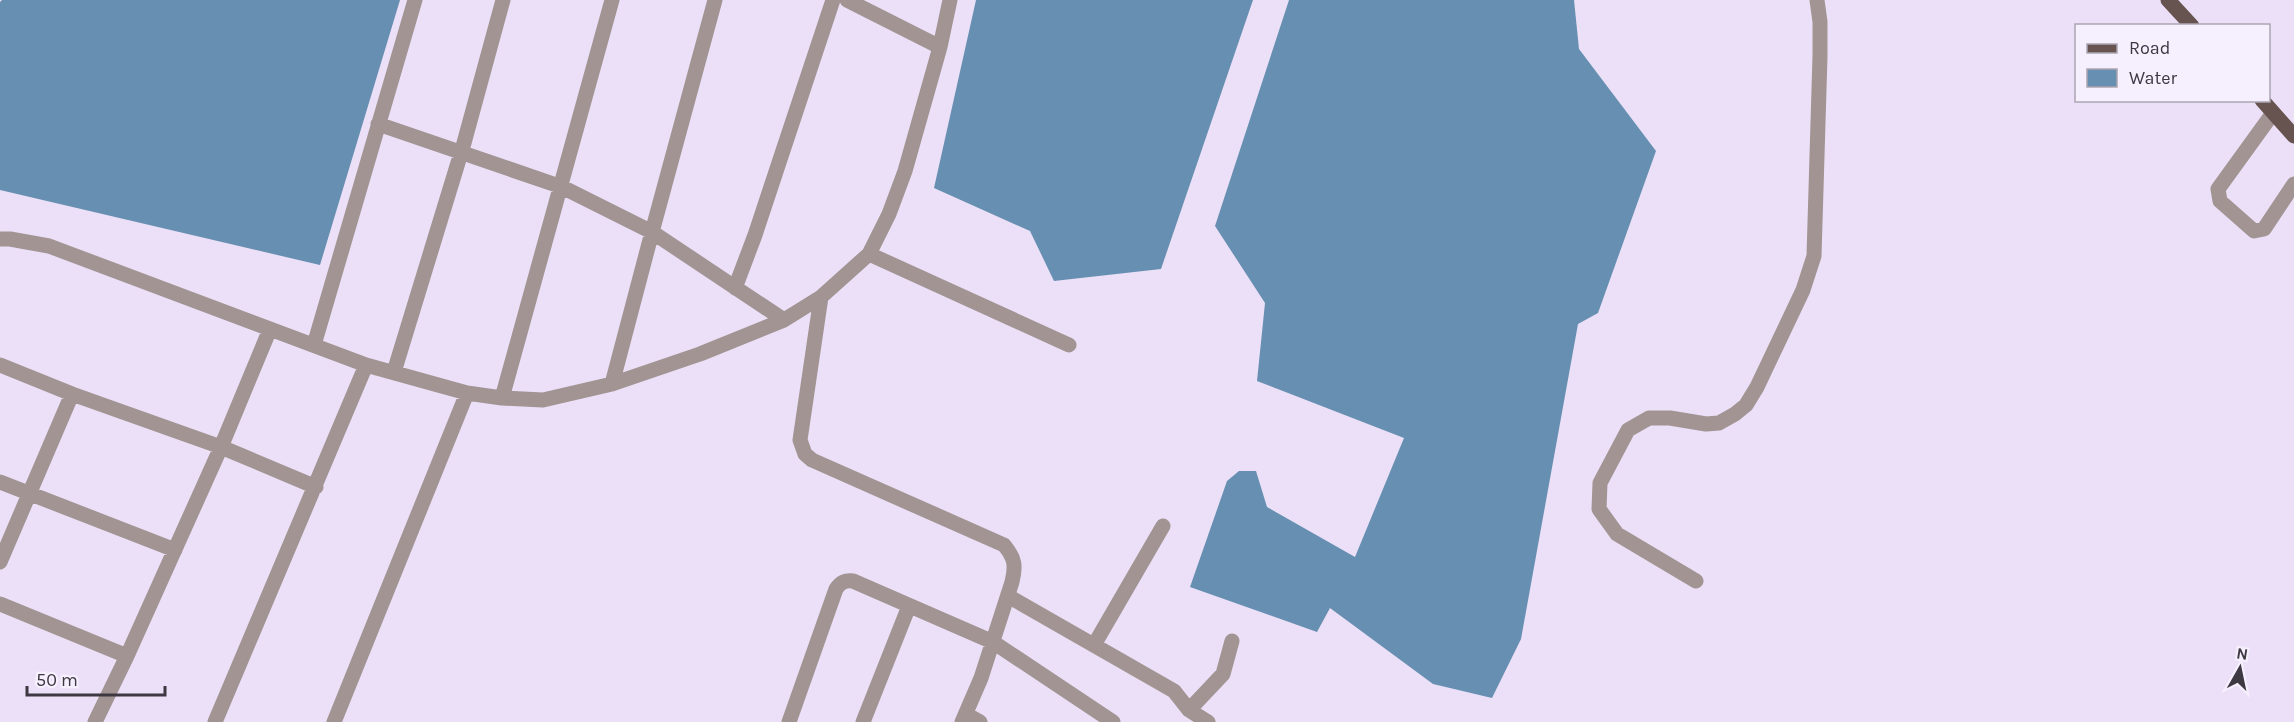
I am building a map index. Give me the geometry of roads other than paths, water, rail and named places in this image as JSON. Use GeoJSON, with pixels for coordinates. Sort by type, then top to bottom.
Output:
{"type":"FeatureCollection","features":[{"type":"Feature","properties":{"kind":"main road"},"geometry":{"type":"LineString","coordinates":[[2168,0],[2190,24]]}},
{"type":"Feature","properties":{"kind":"main road"},"geometry":{"type":"LineString","coordinates":[[2264,102],[2294,136]]}},
{"type":"Feature","properties":{"kind":"street"},"geometry":{"type":"LineString","coordinates":[[314,345],[415,0]]}},
{"type":"Feature","properties":{"kind":"street"},"geometry":{"type":"LineString","coordinates":[[394,372],[461,152],[504,0]]}},
{"type":"Feature","properties":{"kind":"street"},"geometry":{"type":"LineString","coordinates":[[502,398],[612,0]]}},
{"type":"Feature","properties":{"kind":"street"},"geometry":{"type":"LineString","coordinates":[[612,384],[716,0]]}},
{"type":"Feature","properties":{"kind":"street"},"geometry":{"type":"LineString","coordinates":[[735,288],[755,236],[833,0]]}},
{"type":"Feature","properties":{"kind":"street"},"geometry":{"type":"LineString","coordinates":[[847,0],[940,47]]}},
{"type":"Feature","properties":{"kind":"street"},"geometry":{"type":"LineString","coordinates":[[0,239],[10,238],[49,246],[366,365],[467,393],[543,400],[612,384],[700,354],[783,320],[821,297],[869,254],[890,214],[905,171],[940,47],[950,0]]}},
{"type":"Feature","properties":{"kind":"street"},"geometry":{"type":"LineString","coordinates":[[1696,581],[1617,534],[1599,509],[1600,483],[1628,430],[1649,418],[1670,418],[1706,424],[1719,423],[1736,414],[1746,405],[1757,387],[1803,290],[1814,256],[1820,56],[1817,0]]}},
{"type":"Feature","properties":{"kind":"street"},"geometry":{"type":"LineString","coordinates":[[2273,113],[2218,189],[2220,201],[2254,231],[2264,229],[2294,184]]}},
{"type":"Feature","properties":{"kind":"street"},"geometry":{"type":"LineString","coordinates":[[378,124],[562,187],[652,232],[783,320]]}},
{"type":"Feature","properties":{"kind":"street"},"geometry":{"type":"LineString","coordinates":[[869,254],[1069,345]]}},
{"type":"Feature","properties":{"kind":"street"},"geometry":{"type":"LineString","coordinates":[[821,297],[800,440],[805,454],[812,460],[1004,545],[1012,555],[1015,567],[1008,596],[964,718],[980,722]]}},
{"type":"Feature","properties":{"kind":"street"},"geometry":{"type":"LineString","coordinates":[[95,722],[128,656],[221,447],[270,329]]}},
{"type":"Feature","properties":{"kind":"street"},"geometry":{"type":"LineString","coordinates":[[0,365],[72,394],[221,447],[316,487]]}},
{"type":"Feature","properties":{"kind":"street"},"geometry":{"type":"LineString","coordinates":[[215,722],[366,365]]}},
{"type":"Feature","properties":{"kind":"street"},"geometry":{"type":"LineString","coordinates":[[334,722],[467,393]]}},
{"type":"Feature","properties":{"kind":"street"},"geometry":{"type":"LineString","coordinates":[[0,562],[72,394]]}},
{"type":"Feature","properties":{"kind":"street"},"geometry":{"type":"LineString","coordinates":[[0,482],[175,550]]}},
{"type":"Feature","properties":{"kind":"street"},"geometry":{"type":"LineString","coordinates":[[1094,645],[1163,526]]}},
{"type":"Feature","properties":{"kind":"street"},"geometry":{"type":"LineString","coordinates":[[789,722],[836,589],[846,580],[993,642],[1113,722]]}},
{"type":"Feature","properties":{"kind":"street"},"geometry":{"type":"LineString","coordinates":[[1008,596],[1174,691],[1189,710],[1208,722]]}},
{"type":"Feature","properties":{"kind":"street"},"geometry":{"type":"LineString","coordinates":[[0,604],[128,656]]}},
{"type":"Feature","properties":{"kind":"street"},"geometry":{"type":"LineString","coordinates":[[863,722],[909,606]]}},
{"type":"Feature","properties":{"kind":"street"},"geometry":{"type":"LineString","coordinates":[[1189,710],[1223,674],[1232,641]]}},
{"type":"Feature","properties":{"kind":"water"},"geometry":{"type":"Polygon","coordinates":[[[2,0],[400,0],[320,265],[0,190],[0,2],[2,0]]]}},
{"type":"Feature","properties":{"kind":"water"},"geometry":{"type":"Polygon","coordinates":[[[976,0],[1253,0],[1161,269],[1054,281],[1030,231],[934,188],[976,0]]]}},
{"type":"Feature","properties":{"kind":"water"},"geometry":{"type":"Polygon","coordinates":[[[1289,0],[1574,0],[1579,49],[1656,151],[1598,313],[1578,324],[1521,639],[1492,698],[1433,684],[1330,608],[1317,632],[1190,587],[1227,481],[1239,471],[1256,471],[1267,507],[1355,557],[1404,438],[1257,381],[1265,303],[1215,226],[1289,0]]]}}]}
